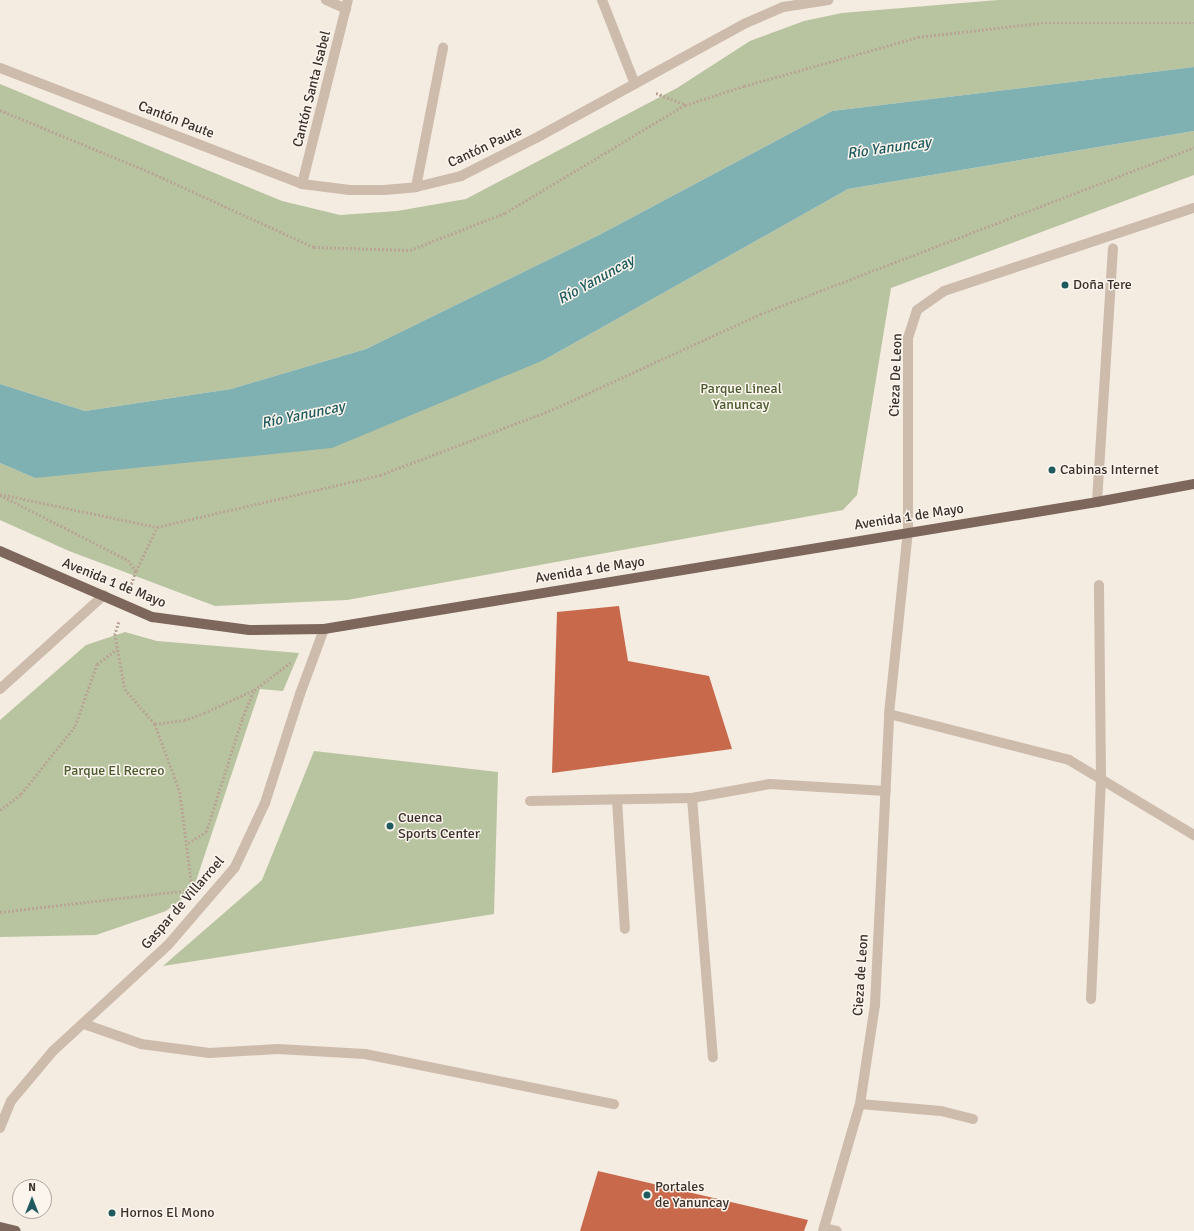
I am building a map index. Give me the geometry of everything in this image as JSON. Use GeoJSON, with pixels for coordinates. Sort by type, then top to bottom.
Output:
{"type":"FeatureCollection","features":[{"type":"Feature","properties":{"kind":"main road","name":"Avenida 1 de Mayo"},"geometry":{"type":"LineString","coordinates":[[0,551],[152,617],[249,630],[324,629],[908,531],[1097,502],[1194,484]]}},
{"type":"Feature","properties":{"kind":"main road"},"geometry":{"type":"LineString","coordinates":[[0,1227],[16,1231]]}},
{"type":"Feature","properties":{"kind":"street"},"geometry":{"type":"LineString","coordinates":[[326,0],[347,4]]}},
{"type":"Feature","properties":{"kind":"street"},"geometry":{"type":"LineString","coordinates":[[602,0],[635,84]]}},
{"type":"Feature","properties":{"kind":"street","name":"Cantón Paute"},"geometry":{"type":"LineString","coordinates":[[0,68],[302,184],[366,191],[416,187],[465,174],[635,84],[694,50],[774,11],[828,0]]}},
{"type":"Feature","properties":{"kind":"street","name":"Cantón Santa Isabel"},"geometry":{"type":"LineString","coordinates":[[302,184],[347,4]]}},
{"type":"Feature","properties":{"kind":"street"},"geometry":{"type":"LineString","coordinates":[[416,187],[443,48]]}},
{"type":"Feature","properties":{"kind":"street","name":"Cieza De Leon"},"geometry":{"type":"LineString","coordinates":[[889,714],[908,531],[908,338],[917,310],[944,291],[1194,208]]}},
{"type":"Feature","properties":{"kind":"street"},"geometry":{"type":"LineString","coordinates":[[1097,502],[1114,249]]}},
{"type":"Feature","properties":{"kind":"street"},"geometry":{"type":"LineString","coordinates":[[1091,999],[1101,779],[1099,584]]}},
{"type":"Feature","properties":{"kind":"street"},"geometry":{"type":"LineString","coordinates":[[0,689],[104,595]]}},
{"type":"Feature","properties":{"kind":"street","name":"Gaspar de Villarroel"},"geometry":{"type":"LineString","coordinates":[[0,1128],[11,1101],[53,1050],[84,1024],[168,945],[236,867],[265,803],[300,694],[324,629]]}},
{"type":"Feature","properties":{"kind":"street"},"geometry":{"type":"LineString","coordinates":[[889,714],[1055,754],[1083,767],[1194,835]]}},
{"type":"Feature","properties":{"kind":"street","name":"Cieza de Leon"},"geometry":{"type":"LineString","coordinates":[[823,1230],[860,1104],[875,1005],[889,714]]}},
{"type":"Feature","properties":{"kind":"street"},"geometry":{"type":"LineString","coordinates":[[530,801],[692,798],[770,784],[886,791]]}},
{"type":"Feature","properties":{"kind":"street"},"geometry":{"type":"LineString","coordinates":[[692,798],[713,1057]]}},
{"type":"Feature","properties":{"kind":"street"},"geometry":{"type":"LineString","coordinates":[[617,800],[625,929]]}},
{"type":"Feature","properties":{"kind":"street"},"geometry":{"type":"LineString","coordinates":[[84,1024],[141,1044],[209,1053],[278,1049],[365,1054],[614,1104]]}},
{"type":"Feature","properties":{"kind":"street"},"geometry":{"type":"LineString","coordinates":[[860,1104],[942,1111],[973,1118]]}},
{"type":"Feature","properties":{"kind":"street"},"geometry":{"type":"LineString","coordinates":[[823,1230],[837,1231]]}},
{"type":"Feature","properties":{"kind":"path"},"geometry":{"type":"LineString","coordinates":[[635,84],[685,105]]}},
{"type":"Feature","properties":{"kind":"path"},"geometry":{"type":"LineString","coordinates":[[0,495],[157,528],[380,475],[556,408],[760,314],[1194,147]]}},
{"type":"Feature","properties":{"kind":"path"},"geometry":{"type":"LineString","coordinates":[[0,495],[128,560],[136,571]]}},
{"type":"Feature","properties":{"kind":"path"},"geometry":{"type":"LineString","coordinates":[[126,605],[136,571],[157,528]]}},
{"type":"Feature","properties":{"kind":"path"},"geometry":{"type":"LineString","coordinates":[[0,912],[193,890],[188,843],[180,792],[155,724],[126,689],[115,634]]}},
{"type":"Feature","properties":{"kind":"path"},"geometry":{"type":"LineString","coordinates":[[0,810],[21,794],[75,726],[97,664],[117,649]]}},
{"type":"Feature","properties":{"kind":"path"},"geometry":{"type":"LineString","coordinates":[[155,724],[184,720],[204,713],[254,690],[293,661]]}},
{"type":"Feature","properties":{"kind":"path"},"geometry":{"type":"LineString","coordinates":[[188,843],[206,832],[242,719],[254,690]]}},
{"type":"Feature","properties":{"kind":"green space"},"geometry":{"type":"Polygon","coordinates":[[[998,0],[1194,0],[1194,67],[832,111],[599,235],[366,349],[231,389],[85,411],[0,384],[0,84],[282,201],[340,215],[397,211],[466,199],[677,88],[750,41],[804,21],[842,13],[998,0]]]}},
{"type":"Feature","properties":{"kind":"green space","name":"Parque Lineal Yanuncay"},"geometry":{"type":"Polygon","coordinates":[[[1194,131],[1194,175],[891,288],[857,495],[843,510],[347,600],[215,606],[69,551],[0,520],[0,463],[35,478],[544,360],[848,189],[1194,131]]]}},
{"type":"Feature","properties":{"kind":"green space","name":"Parque El Recreo"},"geometry":{"type":"Polygon","coordinates":[[[125,632],[157,641],[299,653],[283,691],[260,689],[193,890],[166,911],[96,935],[0,937],[0,720],[86,645],[125,632]]]}},
{"type":"Feature","properties":{"kind":"green space","name":"Cuenca Sports Center"},"geometry":{"type":"Polygon","coordinates":[[[314,751],[498,772],[494,914],[163,966],[262,880],[314,751]]]}},
{"type":"Feature","properties":{"kind":"water","name":"Río Yanuncay"},"geometry":{"type":"Polygon","coordinates":[[[1194,67],[1194,131],[848,189],[544,360],[332,448],[35,478],[0,463],[0,384],[85,411],[231,389],[366,349],[599,235],[832,111],[1194,67]]]}},
{"type":"Feature","properties":{"kind":"building"},"geometry":{"type":"Polygon","coordinates":[[[619,606],[628,661],[709,676],[732,749],[552,773],[557,612],[619,606]]]}},
{"type":"Feature","properties":{"kind":"building","name":"Portales de Yanuncay"},"geometry":{"type":"Polygon","coordinates":[[[598,1171],[808,1220],[804,1231],[580,1231],[598,1171]]]}},
{"type":"Feature","properties":{"kind":"place","name":"Doña Tere"},"geometry":{"type":"Point","coordinates":[1065,285]}},
{"type":"Feature","properties":{"kind":"place","name":"Cabinas Internet"},"geometry":{"type":"Point","coordinates":[1052,470]}},
{"type":"Feature","properties":{"kind":"place","name":"Cuenca Sports Center"},"geometry":{"type":"Point","coordinates":[390,826]}},
{"type":"Feature","properties":{"kind":"place","name":"Portales de Yanuncay"},"geometry":{"type":"Point","coordinates":[647,1195]}},
{"type":"Feature","properties":{"kind":"place","name":"Hornos El Mono"},"geometry":{"type":"Point","coordinates":[112,1213]}}]}
